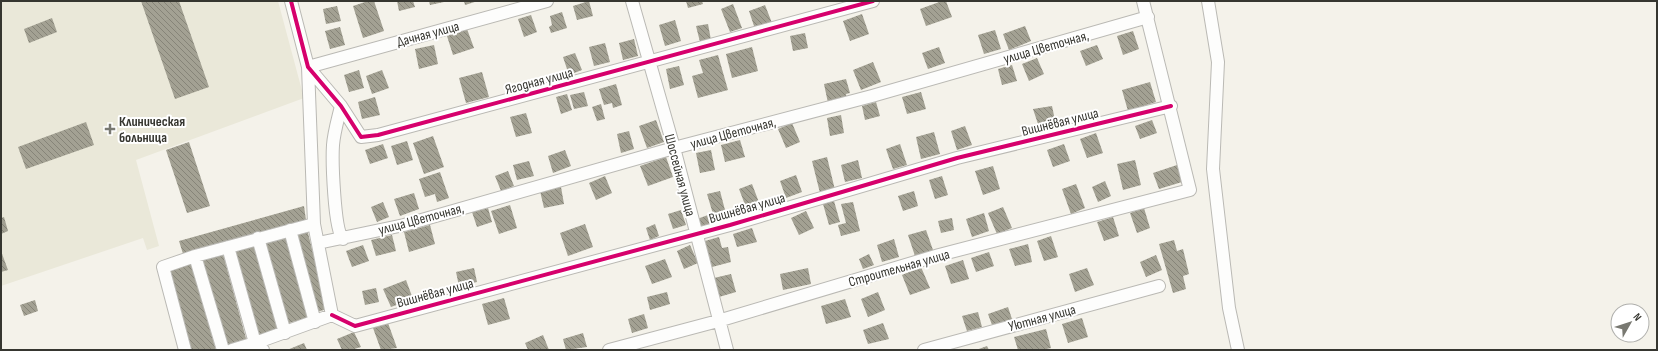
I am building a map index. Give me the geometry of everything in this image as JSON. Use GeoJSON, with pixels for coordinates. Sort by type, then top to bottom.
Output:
{"type":"FeatureCollection","features":[{"type":"Feature","properties":{"kind":"street","name":"Дачная улица"},"geometry":{"type":"LineString","coordinates":[[308,67],[547,1]]}},
{"type":"Feature","properties":{"kind":"street","name":"Шоссейная улица"},"geometry":{"type":"LineString","coordinates":[[632,1],[674,148],[718,322],[727,350]]}},
{"type":"Feature","properties":{"kind":"street","name":"Ягодная улица"},"geometry":{"type":"LineString","coordinates":[[295,2],[308,67],[341,106],[361,137],[378,135],[649,63],[873,1]]}},
{"type":"Feature","properties":{"kind":"street"},"geometry":{"type":"LineString","coordinates":[[1143,1],[1171,106]]}},
{"type":"Feature","properties":{"kind":"street"},"geometry":{"type":"LineString","coordinates":[[1208,1],[1218,62],[1213,169],[1229,308],[1238,350]]}},
{"type":"Feature","properties":{"kind":"street","name":"улица Цветочная,"},"geometry":{"type":"LineString","coordinates":[[318,243],[343,239],[404,225],[674,148],[872,96],[1148,17]]}},
{"type":"Feature","properties":{"kind":"street"},"geometry":{"type":"LineString","coordinates":[[232,350],[259,347],[285,333],[332,315],[314,224],[308,67]]}},
{"type":"Feature","properties":{"kind":"street"},"geometry":{"type":"LineString","coordinates":[[341,106],[333,146],[335,205],[339,236],[343,239]]}},
{"type":"Feature","properties":{"kind":"street","name":"Строительная улица"},"geometry":{"type":"LineString","coordinates":[[609,350],[718,322],[939,255],[1190,190],[1171,106]]}},
{"type":"Feature","properties":{"kind":"street","name":"Вишнёвая улица"},"geometry":{"type":"LineString","coordinates":[[332,315],[355,326],[695,233],[957,158],[1171,106]]}},
{"type":"Feature","properties":{"kind":"street"},"geometry":{"type":"LineString","coordinates":[[185,350],[163,267],[258,238],[314,224]]}},
{"type":"Feature","properties":{"kind":"street"},"geometry":{"type":"LineString","coordinates":[[290,230],[315,322]]}},
{"type":"Feature","properties":{"kind":"street"},"geometry":{"type":"LineString","coordinates":[[258,238],[285,333]]}},
{"type":"Feature","properties":{"kind":"street"},"geometry":{"type":"LineString","coordinates":[[228,247],[259,347]]}},
{"type":"Feature","properties":{"kind":"street"},"geometry":{"type":"LineString","coordinates":[[195,256],[223,350]]}},
{"type":"Feature","properties":{"kind":"street","name":"Уютная улица"},"geometry":{"type":"LineString","coordinates":[[924,350],[1160,286]]}},
{"type":"Feature","properties":{"kind":"shaded area","name":"Клиническая больница"},"geometry":{"type":"Polygon","coordinates":[[[1,1],[278,1],[304,98],[136,160],[159,246],[147,250],[143,238],[1,286],[1,1]]]}},
{"type":"Feature","properties":{"kind":"building"},"geometry":{"type":"Polygon","coordinates":[[[141,1],[179,1],[209,87],[175,99],[141,1]]]}},
{"type":"Feature","properties":{"kind":"building"},"geometry":{"type":"Polygon","coordinates":[[[368,1],[374,1],[384,31],[363,38],[353,6],[368,1]]]}},
{"type":"Feature","properties":{"kind":"building"},"geometry":{"type":"Polygon","coordinates":[[[397,1],[413,1],[415,7],[399,11],[397,1]]]}},
{"type":"Feature","properties":{"kind":"building"},"geometry":{"type":"Polygon","coordinates":[[[429,1],[444,1],[444,2],[430,5],[429,1]]]}},
{"type":"Feature","properties":{"kind":"building"},"geometry":{"type":"Polygon","coordinates":[[[464,1],[478,1],[465,5],[464,1]]]}},
{"type":"Feature","properties":{"kind":"building"},"geometry":{"type":"Polygon","coordinates":[[[589,1],[593,16],[577,20],[573,6],[589,1]]]}},
{"type":"Feature","properties":{"kind":"building"},"geometry":{"type":"Polygon","coordinates":[[[686,1],[702,1],[703,4],[688,8],[686,1]]]}},
{"type":"Feature","properties":{"kind":"building"},"geometry":{"type":"Polygon","coordinates":[[[946,1],[952,17],[926,26],[920,9],[946,1]]]}},
{"type":"Feature","properties":{"kind":"building"},"geometry":{"type":"Polygon","coordinates":[[[733,4],[742,28],[730,32],[721,9],[733,4]]]}},
{"type":"Feature","properties":{"kind":"building"},"geometry":{"type":"Polygon","coordinates":[[[765,5],[772,23],[755,29],[749,11],[765,5]]]}},
{"type":"Feature","properties":{"kind":"building"},"geometry":{"type":"Polygon","coordinates":[[[337,6],[341,21],[326,24],[323,9],[337,6]]]}},
{"type":"Feature","properties":{"kind":"building"},"geometry":{"type":"Polygon","coordinates":[[[562,12],[567,28],[551,33],[549,27],[552,25],[550,16],[562,12]]]}},
{"type":"Feature","properties":{"kind":"building"},"geometry":{"type":"Polygon","coordinates":[[[862,14],[869,34],[850,41],[843,21],[862,14]]]}},
{"type":"Feature","properties":{"kind":"building"},"geometry":{"type":"Polygon","coordinates":[[[531,15],[537,32],[524,37],[518,19],[531,15]]]}},
{"type":"Feature","properties":{"kind":"building"},"geometry":{"type":"Polygon","coordinates":[[[52,18],[57,32],[29,43],[24,29],[52,18]]]}},
{"type":"Feature","properties":{"kind":"building"},"geometry":{"type":"Polygon","coordinates":[[[675,20],[681,41],[665,46],[659,25],[675,20]]]}},
{"type":"Feature","properties":{"kind":"building"},"geometry":{"type":"Polygon","coordinates":[[[708,24],[711,40],[700,42],[696,26],[708,24]]]}},
{"type":"Feature","properties":{"kind":"building"},"geometry":{"type":"Polygon","coordinates":[[[1025,26],[1031,41],[1009,50],[1003,34],[1025,26]]]}},
{"type":"Feature","properties":{"kind":"building"},"geometry":{"type":"Polygon","coordinates":[[[340,27],[345,45],[330,49],[325,31],[340,27]]]}},
{"type":"Feature","properties":{"kind":"building"},"geometry":{"type":"Polygon","coordinates":[[[467,29],[474,48],[453,55],[447,36],[467,29]]]}},
{"type":"Feature","properties":{"kind":"building"},"geometry":{"type":"Polygon","coordinates":[[[995,30],[1001,49],[984,54],[978,35],[995,30]]]}},
{"type":"Feature","properties":{"kind":"building"},"geometry":{"type":"Polygon","coordinates":[[[1133,31],[1139,49],[1123,55],[1117,36],[1133,31]]]}},
{"type":"Feature","properties":{"kind":"building"},"geometry":{"type":"Polygon","coordinates":[[[805,33],[808,48],[793,51],[790,36],[805,33]]]}},
{"type":"Feature","properties":{"kind":"building"},"geometry":{"type":"Polygon","coordinates":[[[634,39],[638,56],[623,60],[619,43],[634,39]]]}},
{"type":"Feature","properties":{"kind":"building"},"geometry":{"type":"Polygon","coordinates":[[[605,43],[610,62],[594,66],[589,47],[605,43]]]}},
{"type":"Feature","properties":{"kind":"building"},"geometry":{"type":"Polygon","coordinates":[[[434,45],[438,64],[419,69],[415,49],[434,45]]]}},
{"type":"Feature","properties":{"kind":"building"},"geometry":{"type":"Polygon","coordinates":[[[1097,45],[1103,59],[1086,66],[1080,51],[1097,45]]]}},
{"type":"Feature","properties":{"kind":"building"},"geometry":{"type":"Polygon","coordinates":[[[752,47],[758,71],[732,78],[726,54],[752,47]]]}},
{"type":"Feature","properties":{"kind":"building"},"geometry":{"type":"Polygon","coordinates":[[[939,47],[945,63],[928,69],[922,53],[939,47]]]}},
{"type":"Feature","properties":{"kind":"building"},"geometry":{"type":"Polygon","coordinates":[[[575,53],[582,70],[569,75],[563,57],[575,53]]]}},
{"type":"Feature","properties":{"kind":"building"},"geometry":{"type":"Polygon","coordinates":[[[718,55],[728,90],[698,98],[692,76],[703,73],[699,60],[718,55]]]}},
{"type":"Feature","properties":{"kind":"building"},"geometry":{"type":"Polygon","coordinates":[[[1037,58],[1044,74],[1029,81],[1022,64],[1037,58]]]}},
{"type":"Feature","properties":{"kind":"building"},"geometry":{"type":"Polygon","coordinates":[[[873,62],[881,82],[861,90],[853,70],[873,62]]]}},
{"type":"Feature","properties":{"kind":"building"},"geometry":{"type":"Polygon","coordinates":[[[1012,65],[1017,81],[1002,85],[998,69],[1012,65]]]}},
{"type":"Feature","properties":{"kind":"building"},"geometry":{"type":"Polygon","coordinates":[[[679,66],[684,85],[670,89],[666,69],[679,66]]]}},
{"type":"Feature","properties":{"kind":"building"},"geometry":{"type":"Polygon","coordinates":[[[359,70],[364,88],[349,92],[344,75],[359,70]]]}},
{"type":"Feature","properties":{"kind":"building"},"geometry":{"type":"Polygon","coordinates":[[[382,70],[389,88],[372,94],[366,76],[382,70]]]}},
{"type":"Feature","properties":{"kind":"building"},"geometry":{"type":"Polygon","coordinates":[[[482,72],[489,97],[466,103],[459,78],[482,72]]]}},
{"type":"Feature","properties":{"kind":"building"},"geometry":{"type":"Polygon","coordinates":[[[846,79],[850,93],[846,94],[847,99],[828,103],[824,84],[846,79]]]}},
{"type":"Feature","properties":{"kind":"building"},"geometry":{"type":"Polygon","coordinates":[[[1150,82],[1156,102],[1128,111],[1122,90],[1150,82]]]}},
{"type":"Feature","properties":{"kind":"building"},"geometry":{"type":"Polygon","coordinates":[[[616,84],[622,105],[613,108],[612,103],[604,105],[599,89],[616,84]]]}},
{"type":"Feature","properties":{"kind":"building"},"geometry":{"type":"Polygon","coordinates":[[[584,92],[588,106],[574,109],[570,95],[584,92]]]}},
{"type":"Feature","properties":{"kind":"building"},"geometry":{"type":"Polygon","coordinates":[[[921,92],[926,109],[907,114],[902,97],[921,92]]]}},
{"type":"Feature","properties":{"kind":"building"},"geometry":{"type":"Polygon","coordinates":[[[567,94],[572,110],[561,114],[556,97],[567,94]]]}},
{"type":"Feature","properties":{"kind":"building"},"geometry":{"type":"Polygon","coordinates":[[[375,97],[380,115],[362,119],[358,102],[375,97]]]}},
{"type":"Feature","properties":{"kind":"building"},"geometry":{"type":"Polygon","coordinates":[[[876,102],[880,116],[865,120],[862,106],[876,102]]]}},
{"type":"Feature","properties":{"kind":"building"},"geometry":{"type":"Polygon","coordinates":[[[601,104],[605,119],[597,121],[592,107],[601,104]]]}},
{"type":"Feature","properties":{"kind":"building"},"geometry":{"type":"Polygon","coordinates":[[[1052,106],[1056,125],[1040,130],[1033,109],[1052,106]]]}},
{"type":"Feature","properties":{"kind":"building"},"geometry":{"type":"Polygon","coordinates":[[[526,113],[532,133],[516,137],[510,117],[526,113]]]}},
{"type":"Feature","properties":{"kind":"building"},"geometry":{"type":"Polygon","coordinates":[[[841,115],[844,133],[830,136],[827,118],[841,115]]]}},
{"type":"Feature","properties":{"kind":"building"},"geometry":{"type":"Polygon","coordinates":[[[656,120],[664,142],[647,148],[639,126],[656,120]]]}},
{"type":"Feature","properties":{"kind":"building"},"geometry":{"type":"Polygon","coordinates":[[[1152,120],[1157,133],[1140,139],[1135,126],[1152,120]]]}},
{"type":"Feature","properties":{"kind":"building"},"geometry":{"type":"Polygon","coordinates":[[[86,122],[94,145],[26,169],[18,147],[86,122]]]}},
{"type":"Feature","properties":{"kind":"building"},"geometry":{"type":"Polygon","coordinates":[[[792,123],[800,142],[786,148],[778,129],[792,123]]]}},
{"type":"Feature","properties":{"kind":"building"},"geometry":{"type":"Polygon","coordinates":[[[965,126],[972,145],[957,150],[951,131],[965,126]]]}},
{"type":"Feature","properties":{"kind":"building"},"geometry":{"type":"Polygon","coordinates":[[[629,131],[634,149],[621,153],[617,134],[629,131]]]}},
{"type":"Feature","properties":{"kind":"building"},"geometry":{"type":"Polygon","coordinates":[[[934,132],[940,154],[921,159],[916,137],[934,132]]]}},
{"type":"Feature","properties":{"kind":"building"},"geometry":{"type":"Polygon","coordinates":[[[1096,133],[1103,153],[1087,158],[1080,139],[1096,133]]]}},
{"type":"Feature","properties":{"kind":"building"},"geometry":{"type":"Polygon","coordinates":[[[433,136],[444,167],[424,174],[413,143],[433,136]]]}},
{"type":"Feature","properties":{"kind":"building"},"geometry":{"type":"Polygon","coordinates":[[[740,140],[745,157],[725,162],[721,145],[740,140]]]}},
{"type":"Feature","properties":{"kind":"building"},"geometry":{"type":"Polygon","coordinates":[[[407,141],[413,160],[397,165],[391,146],[407,141]]]}},
{"type":"Feature","properties":{"kind":"building"},"geometry":{"type":"Polygon","coordinates":[[[189,142],[210,206],[187,213],[166,150],[189,142]]]}},
{"type":"Feature","properties":{"kind":"building"},"geometry":{"type":"Polygon","coordinates":[[[383,144],[388,158],[370,164],[365,150],[383,144]]]}},
{"type":"Feature","properties":{"kind":"building"},"geometry":{"type":"Polygon","coordinates":[[[900,144],[907,165],[893,169],[886,149],[900,144]]]}},
{"type":"Feature","properties":{"kind":"building"},"geometry":{"type":"Polygon","coordinates":[[[1064,144],[1070,161],[1053,167],[1047,150],[1064,144]]]}},
{"type":"Feature","properties":{"kind":"building"},"geometry":{"type":"Polygon","coordinates":[[[565,150],[571,166],[553,173],[548,156],[565,150]]]}},
{"type":"Feature","properties":{"kind":"building"},"geometry":{"type":"Polygon","coordinates":[[[711,150],[715,170],[700,173],[696,153],[711,150]]]}},
{"type":"Feature","properties":{"kind":"building"},"geometry":{"type":"Polygon","coordinates":[[[666,157],[673,177],[648,186],[640,166],[666,157]]]}},
{"type":"Feature","properties":{"kind":"building"},"geometry":{"type":"Polygon","coordinates":[[[827,157],[835,190],[820,193],[812,161],[827,157]]]}},
{"type":"Feature","properties":{"kind":"building"},"geometry":{"type":"Polygon","coordinates":[[[858,160],[862,178],[845,182],[841,165],[858,160]]]}},
{"type":"Feature","properties":{"kind":"building"},"geometry":{"type":"Polygon","coordinates":[[[1135,160],[1141,185],[1123,190],[1117,164],[1135,160]]]}},
{"type":"Feature","properties":{"kind":"building"},"geometry":{"type":"Polygon","coordinates":[[[529,161],[534,176],[517,180],[513,165],[529,161]]]}},
{"type":"Feature","properties":{"kind":"building"},"geometry":{"type":"Polygon","coordinates":[[[1177,165],[1182,182],[1159,189],[1153,173],[1177,165]]]}},
{"type":"Feature","properties":{"kind":"building"},"geometry":{"type":"Polygon","coordinates":[[[993,166],[1000,189],[983,195],[975,171],[993,166]]]}},
{"type":"Feature","properties":{"kind":"building"},"geometry":{"type":"Polygon","coordinates":[[[508,171],[514,186],[501,191],[495,176],[508,171]]]}},
{"type":"Feature","properties":{"kind":"building"},"geometry":{"type":"Polygon","coordinates":[[[440,172],[449,198],[437,202],[435,194],[425,197],[419,179],[440,172]]]}},
{"type":"Feature","properties":{"kind":"building"},"geometry":{"type":"Polygon","coordinates":[[[796,175],[802,192],[786,198],[780,181],[796,175]]]}},
{"type":"Feature","properties":{"kind":"building"},"geometry":{"type":"Polygon","coordinates":[[[605,176],[612,193],[596,200],[589,183],[605,176]]]}},
{"type":"Feature","properties":{"kind":"building"},"geometry":{"type":"Polygon","coordinates":[[[942,176],[948,195],[935,199],[929,180],[942,176]]]}},
{"type":"Feature","properties":{"kind":"building"},"geometry":{"type":"Polygon","coordinates":[[[1105,181],[1111,196],[1098,202],[1092,187],[1105,181]]]}},
{"type":"Feature","properties":{"kind":"building"},"geometry":{"type":"Polygon","coordinates":[[[752,184],[760,205],[747,210],[739,189],[752,184]]]}},
{"type":"Feature","properties":{"kind":"building"},"geometry":{"type":"Polygon","coordinates":[[[1076,184],[1085,208],[1071,214],[1062,189],[1076,184]]]}},
{"type":"Feature","properties":{"kind":"building"},"geometry":{"type":"Polygon","coordinates":[[[561,187],[564,204],[544,208],[540,191],[561,187]]]}},
{"type":"Feature","properties":{"kind":"building"},"geometry":{"type":"Polygon","coordinates":[[[720,191],[725,210],[713,214],[707,194],[720,191]]]}},
{"type":"Feature","properties":{"kind":"building"},"geometry":{"type":"Polygon","coordinates":[[[914,191],[918,206],[903,211],[898,196],[914,191]]]}},
{"type":"Feature","properties":{"kind":"building"},"geometry":{"type":"Polygon","coordinates":[[[414,193],[419,209],[400,216],[394,199],[414,193]]]}},
{"type":"Feature","properties":{"kind":"building"},"geometry":{"type":"Polygon","coordinates":[[[834,201],[840,222],[829,225],[823,204],[834,201]]]}},
{"type":"Feature","properties":{"kind":"building"},"geometry":{"type":"Polygon","coordinates":[[[383,202],[389,217],[377,222],[371,207],[383,202]]]}},
{"type":"Feature","properties":{"kind":"building"},"geometry":{"type":"Polygon","coordinates":[[[853,202],[860,231],[841,236],[838,225],[846,223],[841,204],[853,202]]]}},
{"type":"Feature","properties":{"kind":"building"},"geometry":{"type":"Polygon","coordinates":[[[510,205],[517,228],[499,234],[491,211],[510,205]]]}},
{"type":"Feature","properties":{"kind":"building"},"geometry":{"type":"Polygon","coordinates":[[[304,206],[306,220],[184,257],[179,241],[304,206]]]}},
{"type":"Feature","properties":{"kind":"building"},"geometry":{"type":"Polygon","coordinates":[[[1003,207],[1012,228],[997,234],[988,213],[1003,207]]]}},
{"type":"Feature","properties":{"kind":"building"},"geometry":{"type":"Polygon","coordinates":[[[488,208],[492,222],[477,227],[472,212],[488,208]]]}},
{"type":"Feature","properties":{"kind":"building"},"geometry":{"type":"Polygon","coordinates":[[[1144,208],[1150,228],[1137,233],[1130,213],[1144,208]]]}},
{"type":"Feature","properties":{"kind":"building"},"geometry":{"type":"Polygon","coordinates":[[[681,210],[686,225],[673,229],[668,214],[681,210]]]}},
{"type":"Feature","properties":{"kind":"building"},"geometry":{"type":"Polygon","coordinates":[[[806,211],[814,228],[799,235],[791,218],[806,211]]]}},
{"type":"Feature","properties":{"kind":"building"},"geometry":{"type":"Polygon","coordinates":[[[984,213],[989,231],[972,237],[966,219],[984,213]]]}},
{"type":"Feature","properties":{"kind":"building"},"geometry":{"type":"Polygon","coordinates":[[[708,215],[711,224],[700,227],[697,219],[708,215]]]}},
{"type":"Feature","properties":{"kind":"building"},"geometry":{"type":"Polygon","coordinates":[[[4,217],[8,231],[1,234],[1,218],[4,217]]]}},
{"type":"Feature","properties":{"kind":"building"},"geometry":{"type":"Polygon","coordinates":[[[1113,217],[1119,236],[1104,241],[1097,222],[1113,217]]]}},
{"type":"Feature","properties":{"kind":"building"},"geometry":{"type":"Polygon","coordinates":[[[952,218],[954,230],[941,233],[938,221],[952,218]]]}},
{"type":"Feature","properties":{"kind":"building"},"geometry":{"type":"Polygon","coordinates":[[[585,224],[593,247],[568,256],[560,233],[585,224]]]}},
{"type":"Feature","properties":{"kind":"building"},"geometry":{"type":"Polygon","coordinates":[[[655,224],[659,236],[650,240],[646,228],[655,224]]]}},
{"type":"Feature","properties":{"kind":"building"},"geometry":{"type":"Polygon","coordinates":[[[430,225],[435,244],[409,252],[404,232],[430,225]]]}},
{"type":"Feature","properties":{"kind":"building"},"geometry":{"type":"Polygon","coordinates":[[[752,228],[757,242],[737,247],[733,234],[752,228]]]}},
{"type":"Feature","properties":{"kind":"building"},"geometry":{"type":"Polygon","coordinates":[[[307,229],[327,309],[317,312],[296,234],[307,229]]]}},
{"type":"Feature","properties":{"kind":"building"},"geometry":{"type":"Polygon","coordinates":[[[926,230],[933,250],[915,256],[908,235],[926,230]]]}},
{"type":"Feature","properties":{"kind":"building"},"geometry":{"type":"Polygon","coordinates":[[[286,235],[309,317],[286,324],[262,243],[286,235]]]}},
{"type":"Feature","properties":{"kind":"building"},"geometry":{"type":"Polygon","coordinates":[[[392,235],[396,251],[376,256],[371,240],[392,235]]]}},
{"type":"Feature","properties":{"kind":"building"},"geometry":{"type":"Polygon","coordinates":[[[1051,236],[1058,257],[1044,261],[1037,241],[1051,236]]]}},
{"type":"Feature","properties":{"kind":"building"},"geometry":{"type":"Polygon","coordinates":[[[719,237],[722,248],[728,247],[731,262],[712,267],[705,241],[719,237]]]}},
{"type":"Feature","properties":{"kind":"building"},"geometry":{"type":"Polygon","coordinates":[[[894,239],[899,257],[882,262],[877,245],[894,239]]]}},
{"type":"Feature","properties":{"kind":"building"},"geometry":{"type":"Polygon","coordinates":[[[1174,240],[1177,251],[1183,249],[1189,274],[1183,276],[1186,289],[1173,293],[1159,244],[1174,240]]]}},
{"type":"Feature","properties":{"kind":"building"},"geometry":{"type":"Polygon","coordinates":[[[254,244],[279,333],[257,339],[232,252],[254,244]]]}},
{"type":"Feature","properties":{"kind":"building"},"geometry":{"type":"Polygon","coordinates":[[[1028,244],[1032,262],[1015,266],[1009,249],[1028,244]]]}},
{"type":"Feature","properties":{"kind":"building"},"geometry":{"type":"Polygon","coordinates":[[[363,245],[369,261],[352,267],[346,251],[363,245]]]}},
{"type":"Feature","properties":{"kind":"building"},"geometry":{"type":"Polygon","coordinates":[[[690,245],[698,263],[684,269],[677,251],[690,245]]]}},
{"type":"Feature","properties":{"kind":"building"},"geometry":{"type":"Polygon","coordinates":[[[1,251],[8,270],[1,272],[1,251]]]}},
{"type":"Feature","properties":{"kind":"building"},"geometry":{"type":"Polygon","coordinates":[[[989,252],[994,266],[976,272],[971,258],[989,252]]]}},
{"type":"Feature","properties":{"kind":"building"},"geometry":{"type":"Polygon","coordinates":[[[223,254],[247,342],[228,346],[201,260],[223,254]]]}},
{"type":"Feature","properties":{"kind":"building"},"geometry":{"type":"Polygon","coordinates":[[[869,254],[874,265],[863,269],[859,259],[869,254]]]}},
{"type":"Feature","properties":{"kind":"building"},"geometry":{"type":"Polygon","coordinates":[[[1156,255],[1162,270],[1146,277],[1140,262],[1156,255]]]}},
{"type":"Feature","properties":{"kind":"building"},"geometry":{"type":"Polygon","coordinates":[[[665,259],[672,277],[652,284],[645,266],[665,259]]]}},
{"type":"Feature","properties":{"kind":"building"},"geometry":{"type":"Polygon","coordinates":[[[190,260],[216,350],[190,350],[169,266],[190,260]]]}},
{"type":"Feature","properties":{"kind":"building"},"geometry":{"type":"Polygon","coordinates":[[[963,260],[969,279],[951,284],[945,266],[963,260]]]}},
{"type":"Feature","properties":{"kind":"building"},"geometry":{"type":"Polygon","coordinates":[[[921,267],[930,288],[910,295],[902,275],[921,267]]]}},
{"type":"Feature","properties":{"kind":"building"},"geometry":{"type":"Polygon","coordinates":[[[474,268],[477,282],[459,286],[456,272],[474,268]]]}},
{"type":"Feature","properties":{"kind":"building"},"geometry":{"type":"Polygon","coordinates":[[[808,268],[811,284],[783,290],[780,274],[808,268]]]}},
{"type":"Feature","properties":{"kind":"building"},"geometry":{"type":"Polygon","coordinates":[[[1087,268],[1094,285],[1075,292],[1069,274],[1087,268]]]}},
{"type":"Feature","properties":{"kind":"building"},"geometry":{"type":"Polygon","coordinates":[[[731,274],[736,292],[719,297],[714,278],[731,274]]]}},
{"type":"Feature","properties":{"kind":"building"},"geometry":{"type":"Polygon","coordinates":[[[406,280],[413,299],[391,307],[383,289],[406,280]]]}},
{"type":"Feature","properties":{"kind":"building"},"geometry":{"type":"Polygon","coordinates":[[[376,288],[379,302],[365,305],[362,291],[376,288]]]}},
{"type":"Feature","properties":{"kind":"building"},"geometry":{"type":"Polygon","coordinates":[[[667,292],[670,304],[650,310],[647,297],[667,292]]]}},
{"type":"Feature","properties":{"kind":"building"},"geometry":{"type":"Polygon","coordinates":[[[878,292],[885,310],[868,317],[861,299],[878,292]]]}},
{"type":"Feature","properties":{"kind":"building"},"geometry":{"type":"Polygon","coordinates":[[[504,298],[510,319],[488,325],[482,304],[504,298]]]}},
{"type":"Feature","properties":{"kind":"building"},"geometry":{"type":"Polygon","coordinates":[[[845,299],[851,317],[826,324],[821,306],[845,299]]]}},
{"type":"Feature","properties":{"kind":"building"},"geometry":{"type":"Polygon","coordinates":[[[35,300],[38,311],[24,316],[20,305],[35,300]]]}},
{"type":"Feature","properties":{"kind":"building"},"geometry":{"type":"Polygon","coordinates":[[[1008,307],[1012,319],[992,325],[988,314],[1008,307]]]}},
{"type":"Feature","properties":{"kind":"building"},"geometry":{"type":"Polygon","coordinates":[[[978,312],[982,327],[967,331],[962,316],[978,312]]]}},
{"type":"Feature","properties":{"kind":"building"},"geometry":{"type":"Polygon","coordinates":[[[644,314],[648,328],[632,333],[628,319],[644,314]]]}},
{"type":"Feature","properties":{"kind":"building"},"geometry":{"type":"Polygon","coordinates":[[[1082,318],[1088,337],[1068,343],[1062,324],[1082,318]]]}},
{"type":"Feature","properties":{"kind":"building"},"geometry":{"type":"Polygon","coordinates":[[[388,323],[397,348],[381,350],[373,328],[388,323]]]}},
{"type":"Feature","properties":{"kind":"building"},"geometry":{"type":"Polygon","coordinates":[[[883,323],[889,339],[868,344],[863,330],[883,323]]]}},
{"type":"Feature","properties":{"kind":"building"},"geometry":{"type":"Polygon","coordinates":[[[1046,329],[1051,348],[1042,350],[1018,350],[1014,337],[1046,329]]]}},
{"type":"Feature","properties":{"kind":"building"},"geometry":{"type":"Polygon","coordinates":[[[354,332],[361,347],[351,350],[342,350],[337,339],[354,332]]]}},
{"type":"Feature","properties":{"kind":"building"},"geometry":{"type":"Polygon","coordinates":[[[583,333],[587,347],[566,350],[563,339],[583,333]]]}},
{"type":"Feature","properties":{"kind":"building"},"geometry":{"type":"Polygon","coordinates":[[[543,335],[549,350],[528,350],[525,343],[543,335]]]}},
{"type":"Feature","properties":{"kind":"building"},"geometry":{"type":"Polygon","coordinates":[[[304,343],[307,350],[287,350],[304,343]]]}},
{"type":"Feature","properties":{"kind":"building"},"geometry":{"type":"Polygon","coordinates":[[[987,346],[989,350],[976,350],[987,346]]]}},
{"type":"Feature","properties":{"kind":"cycle path"},"geometry":{"type":"LineString","coordinates":[[291,1],[308,67],[341,106],[361,137],[378,135],[873,1]]}},
{"type":"Feature","properties":{"kind":"cycle path"},"geometry":{"type":"LineString","coordinates":[[332,315],[355,326],[730,225],[957,158],[1171,106]]}},
{"type":"Feature","properties":{"kind":"place","name":"Клиническая больница"},"geometry":{"type":"Point","coordinates":[110,129]}}]}
